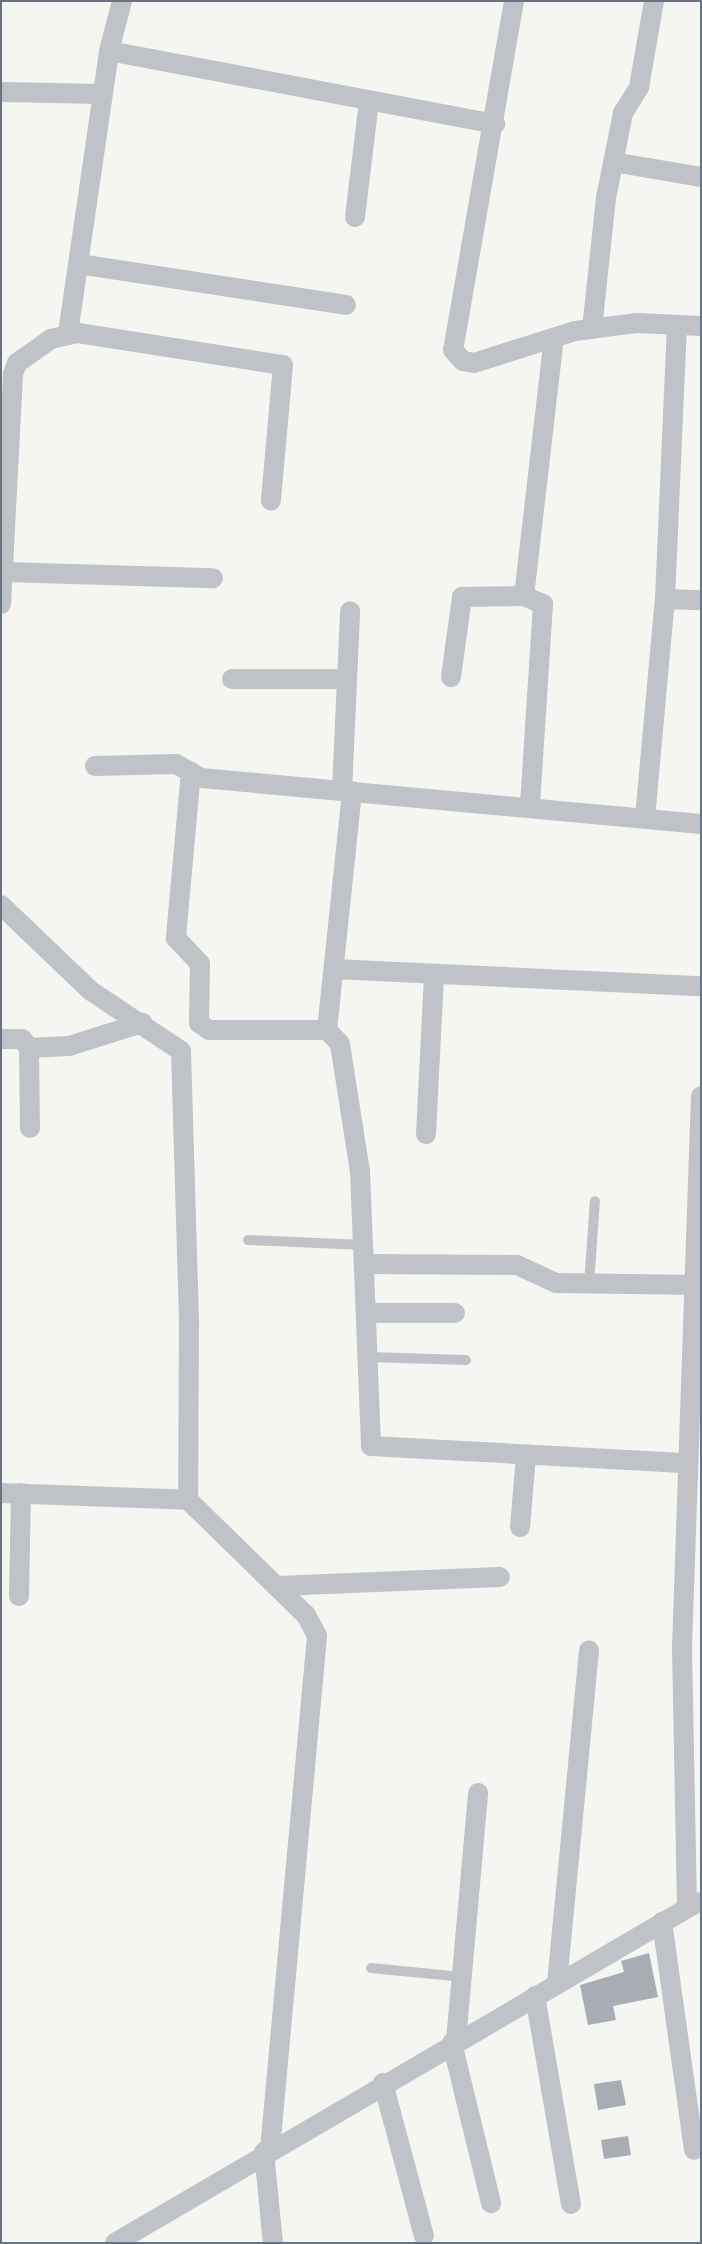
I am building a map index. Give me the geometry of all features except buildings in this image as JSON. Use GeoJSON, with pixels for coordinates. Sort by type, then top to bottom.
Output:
{"type":"FeatureCollection","features":[{"type":"Feature","properties":{"kind":"street"},"geometry":{"type":"LineString","coordinates":[[68,333],[102,94],[109,51],[122,1]]}},
{"type":"Feature","properties":{"kind":"street"},"geometry":{"type":"LineString","coordinates":[[514,1],[495,124],[454,350],[463,361],[474,363],[554,338],[592,329],[637,323],[701,326]]}},
{"type":"Feature","properties":{"kind":"street"},"geometry":{"type":"LineString","coordinates":[[592,329],[613,162],[624,113],[639,87],[654,1]]}},
{"type":"Feature","properties":{"kind":"street"},"geometry":{"type":"LineString","coordinates":[[109,51],[369,102],[495,124]]}},
{"type":"Feature","properties":{"kind":"street"},"geometry":{"type":"LineString","coordinates":[[1,92],[102,94]]}},
{"type":"Feature","properties":{"kind":"street"},"geometry":{"type":"LineString","coordinates":[[355,217],[369,102]]}},
{"type":"Feature","properties":{"kind":"street"},"geometry":{"type":"LineString","coordinates":[[613,162],[701,177]]}},
{"type":"Feature","properties":{"kind":"street"},"geometry":{"type":"LineString","coordinates":[[78,264],[346,306]]}},
{"type":"Feature","properties":{"kind":"street"},"geometry":{"type":"LineString","coordinates":[[645,818],[664,599],[677,325]]}},
{"type":"Feature","properties":{"kind":"street"},"geometry":{"type":"LineString","coordinates":[[1,604],[5,572],[9,363],[33,348],[68,333],[283,365],[271,500]]}},
{"type":"Feature","properties":{"kind":"street"},"geometry":{"type":"LineString","coordinates":[[524,596],[554,338]]}},
{"type":"Feature","properties":{"kind":"street"},"geometry":{"type":"LineString","coordinates":[[5,572],[213,578]]}},
{"type":"Feature","properties":{"kind":"street"},"geometry":{"type":"LineString","coordinates":[[451,677],[462,597],[524,596],[538,600],[546,611],[530,805]]}},
{"type":"Feature","properties":{"kind":"street"},"geometry":{"type":"LineString","coordinates":[[664,599],[701,600]]}},
{"type":"Feature","properties":{"kind":"street"},"geometry":{"type":"LineString","coordinates":[[327,1030],[334,969],[347,791],[347,679],[350,611]]}},
{"type":"Feature","properties":{"kind":"street"},"geometry":{"type":"LineString","coordinates":[[232,679],[347,679]]}},
{"type":"Feature","properties":{"kind":"street"},"geometry":{"type":"LineString","coordinates":[[95,766],[176,764],[201,778],[530,805],[701,824]]}},
{"type":"Feature","properties":{"kind":"street"},"geometry":{"type":"LineString","coordinates":[[191,772],[176,938],[200,964],[199,1023],[203,1028]]}},
{"type":"Feature","properties":{"kind":"street"},"geometry":{"type":"LineString","coordinates":[[1,904],[91,991],[178,1048],[184,1080],[188,1500]]}},
{"type":"Feature","properties":{"kind":"street"},"geometry":{"type":"LineString","coordinates":[[334,969],[701,986]]}},
{"type":"Feature","properties":{"kind":"street"},"geometry":{"type":"LineString","coordinates":[[426,1134],[434,975]]}},
{"type":"Feature","properties":{"kind":"street"},"geometry":{"type":"LineString","coordinates":[[29,1048],[70,1046],[142,1023]]}},
{"type":"Feature","properties":{"kind":"street"},"geometry":{"type":"LineString","coordinates":[[178,1048],[203,1028],[327,1030],[340,1044],[360,1171],[371,1446],[688,1463]]}},
{"type":"Feature","properties":{"kind":"street"},"geometry":{"type":"LineString","coordinates":[[1,1040],[22,1039],[29,1048],[30,1128]]}},
{"type":"Feature","properties":{"kind":"street"},"geometry":{"type":"LineString","coordinates":[[115,2243],[383,2083],[694,1904],[692,1611],[688,1463],[695,1369],[701,1096]]}},
{"type":"Feature","properties":{"kind":"street"},"geometry":{"type":"LineString","coordinates":[[364,1255],[517,1266],[551,1282],[696,1286]]}},
{"type":"Feature","properties":{"kind":"street"},"geometry":{"type":"LineString","coordinates":[[367,1313],[455,1313]]}},
{"type":"Feature","properties":{"kind":"street"},"geometry":{"type":"LineString","coordinates":[[520,1527],[526,1455]]}},
{"type":"Feature","properties":{"kind":"street"},"geometry":{"type":"LineString","coordinates":[[18,1596],[11,1493],[188,1500],[277,1586],[312,1624],[318,1650],[267,2151],[273,2243]]}},
{"type":"Feature","properties":{"kind":"street"},"geometry":{"type":"LineString","coordinates":[[277,1586],[500,1577]]}},
{"type":"Feature","properties":{"kind":"street"},"geometry":{"type":"LineString","coordinates":[[557,1983],[589,1651]]}},
{"type":"Feature","properties":{"kind":"street"},"geometry":{"type":"LineString","coordinates":[[478,1793],[462,1976],[454,2042],[491,2203]]}},
{"type":"Feature","properties":{"kind":"street"},"geometry":{"type":"LineString","coordinates":[[662,1922],[694,2150]]}},
{"type":"Feature","properties":{"kind":"street"},"geometry":{"type":"LineString","coordinates":[[535,1996],[571,2204]]}},
{"type":"Feature","properties":{"kind":"street"},"geometry":{"type":"LineString","coordinates":[[383,2083],[424,2236]]}},
{"type":"Feature","properties":{"kind":"lane"},"geometry":{"type":"LineString","coordinates":[[589,1284],[595,1201]]}},
{"type":"Feature","properties":{"kind":"lane"},"geometry":{"type":"LineString","coordinates":[[248,1240],[364,1255]]}},
{"type":"Feature","properties":{"kind":"lane"},"geometry":{"type":"LineString","coordinates":[[368,1357],[466,1360]]}},
{"type":"Feature","properties":{"kind":"lane"},"geometry":{"type":"LineString","coordinates":[[372,1968],[462,1976]]}}]}
